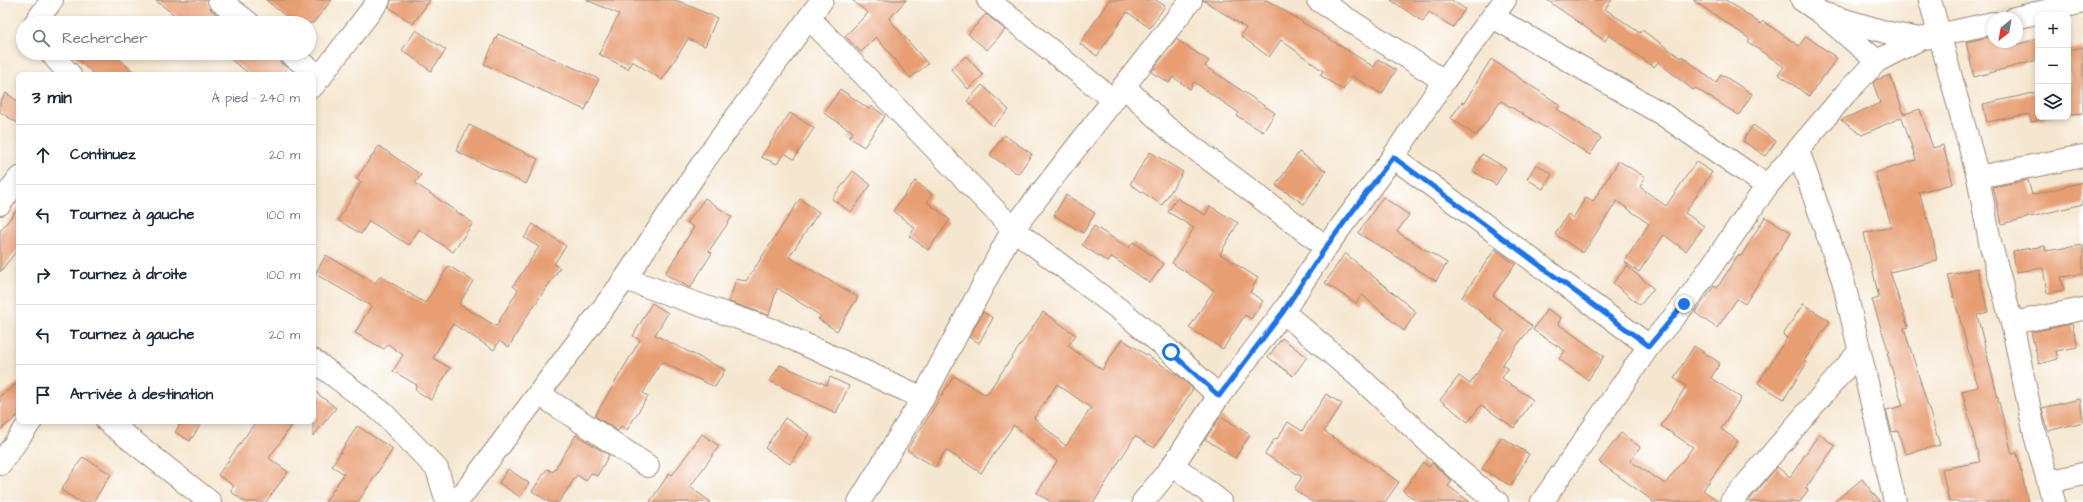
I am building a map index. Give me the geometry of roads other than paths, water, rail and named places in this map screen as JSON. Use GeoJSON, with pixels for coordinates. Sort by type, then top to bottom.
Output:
{"type":"FeatureCollection","features":[{"type":"Feature","properties":{"kind":"street"},"geometry":{"type":"LineString","coordinates":[[40,16],[52,0]]}},
{"type":"Feature","properties":{"kind":"street"},"geometry":{"type":"LineString","coordinates":[[219,0],[240,16]]}},
{"type":"Feature","properties":{"kind":"street"},"geometry":{"type":"LineString","coordinates":[[317,82],[379,0]]}},
{"type":"Feature","properties":{"kind":"street"},"geometry":{"type":"LineString","coordinates":[[457,502],[625,279],[704,161],[822,0]]}},
{"type":"Feature","properties":{"kind":"street"},"geometry":{"type":"LineString","coordinates":[[988,0],[1166,127],[1326,247]]}},
{"type":"Feature","properties":{"kind":"street"},"geometry":{"type":"LineString","coordinates":[[859,502],[923,398],[1013,229],[1191,0]]}},
{"type":"Feature","properties":{"kind":"street"},"geometry":{"type":"LineString","coordinates":[[1318,0],[1444,81]]}},
{"type":"Feature","properties":{"kind":"street"},"geometry":{"type":"LineString","coordinates":[[1802,0],[1821,13],[1877,61]]}},
{"type":"Feature","properties":{"kind":"street"},"geometry":{"type":"LineString","coordinates":[[1930,0],[1930,37],[1978,177],[1990,242],[2012,323],[2034,435],[2052,492],[2083,474]]}},
{"type":"Feature","properties":{"kind":"street"},"geometry":{"type":"LineString","coordinates":[[2023,16],[2083,2]]}},
{"type":"Feature","properties":{"kind":"street"},"geometry":{"type":"LineString","coordinates":[[1143,502],[1173,465],[1219,396],[1283,312],[1326,247],[1393,157],[1444,81],[1499,9],[1662,114],[1767,186]]}},
{"type":"Feature","properties":{"kind":"street"},"geometry":{"type":"LineString","coordinates":[[1821,13],[1889,34],[1930,37]]}},
{"type":"Feature","properties":{"kind":"street"},"geometry":{"type":"LineString","coordinates":[[809,18],[1013,229],[1124,313],[1171,352],[1219,396]]}},
{"type":"Feature","properties":{"kind":"street"},"geometry":{"type":"LineString","coordinates":[[1542,502],[1649,346],[1684,304],[1767,186],[1846,94],[1877,61],[1930,37],[1987,24]]}},
{"type":"Feature","properties":{"kind":"street"},"geometry":{"type":"LineString","coordinates":[[57,60],[67,72]]}},
{"type":"Feature","properties":{"kind":"street"},"geometry":{"type":"LineString","coordinates":[[296,60],[307,72]]}},
{"type":"Feature","properties":{"kind":"street"},"geometry":{"type":"LineString","coordinates":[[1798,150],[1842,280],[1895,502]]}},
{"type":"Feature","properties":{"kind":"street"},"geometry":{"type":"LineString","coordinates":[[1978,177],[2083,156]]}},
{"type":"Feature","properties":{"kind":"street"},"geometry":{"type":"LineString","coordinates":[[1393,157],[1649,346]]}},
{"type":"Feature","properties":{"kind":"street"},"geometry":{"type":"LineString","coordinates":[[0,204],[16,182]]}},
{"type":"Feature","properties":{"kind":"street"},"geometry":{"type":"LineString","coordinates":[[625,279],[773,330],[923,398]]}},
{"type":"Feature","properties":{"kind":"street"},"geometry":{"type":"LineString","coordinates":[[2012,323],[2083,309]]}},
{"type":"Feature","properties":{"kind":"street"},"geometry":{"type":"LineString","coordinates":[[1283,312],[1357,375],[1456,468],[1498,502]]}},
{"type":"Feature","properties":{"kind":"street"},"geometry":{"type":"LineString","coordinates":[[1732,502],[1858,352]]}},
{"type":"Feature","properties":{"kind":"street"},"geometry":{"type":"LineString","coordinates":[[316,362],[382,412],[437,469],[447,502]]}},
{"type":"Feature","properties":{"kind":"street"},"geometry":{"type":"LineString","coordinates":[[538,394],[648,466]]}},
{"type":"Feature","properties":{"kind":"street"},"geometry":{"type":"LineString","coordinates":[[0,464],[29,424]]}},
{"type":"Feature","properties":{"kind":"street"},"geometry":{"type":"LineString","coordinates":[[111,424],[210,502]]}},
{"type":"Feature","properties":{"kind":"street"},"geometry":{"type":"LineString","coordinates":[[1173,465],[1221,502]]}}]}
